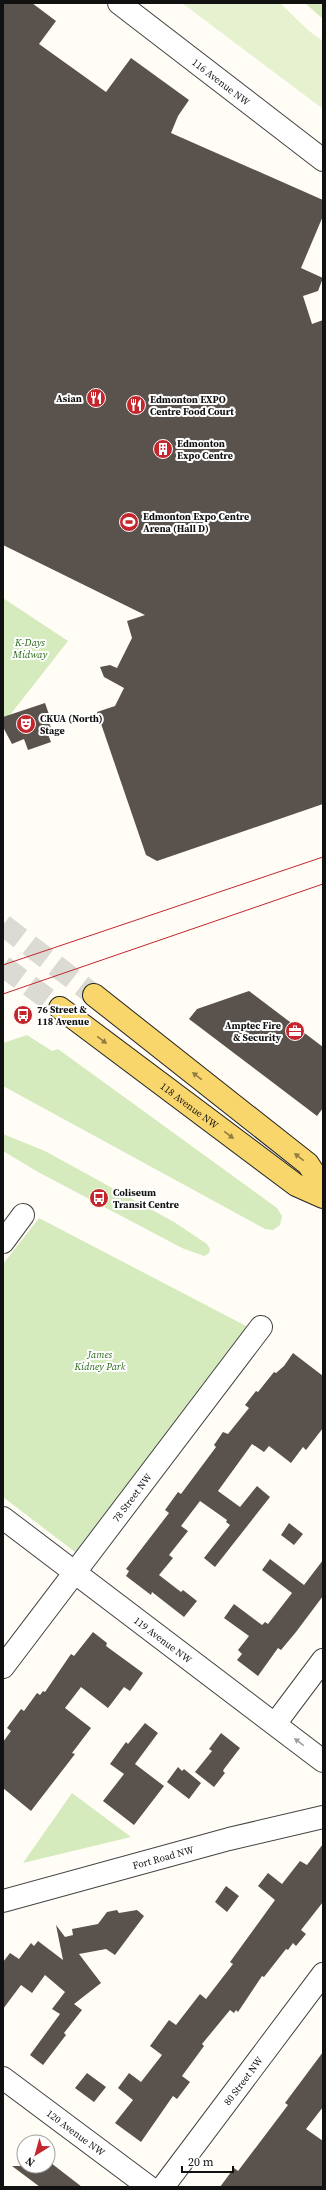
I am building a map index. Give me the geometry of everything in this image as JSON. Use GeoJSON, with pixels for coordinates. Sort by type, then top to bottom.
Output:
{"type":"FeatureCollection","features":[{"type":"Feature","properties":{"kind":"main road"},"geometry":{"type":"LineString","coordinates":[[94,995],[308,1164],[323,1187]]}},
{"type":"Feature","properties":{"kind":"main road","name":"118 Avenue NW"},"geometry":{"type":"LineString","coordinates":[[60,1008],[296,1185],[323,1197]]}},
{"type":"Feature","properties":{"kind":"street","name":"116 Avenue NW"},"geometry":{"type":"LineString","coordinates":[[119,3],[323,160]]}},
{"type":"Feature","properties":{"kind":"street"},"geometry":{"type":"LineString","coordinates":[[3,1242],[23,1215]]}},
{"type":"Feature","properties":{"kind":"street","name":"78 Street NW"},"geometry":{"type":"LineString","coordinates":[[3,1667],[261,1328]]}},
{"type":"Feature","properties":{"kind":"street","name":"119 Avenue NW"},"geometry":{"type":"LineString","coordinates":[[3,1518],[323,1761]]}},
{"type":"Feature","properties":{"kind":"street"},"geometry":{"type":"LineString","coordinates":[[275,1724],[323,1660]]}},
{"type":"Feature","properties":{"kind":"street","name":"Fort Road NW"},"geometry":{"type":"LineString","coordinates":[[3,1901],[229,1839],[323,1817]]}},
{"type":"Feature","properties":{"kind":"street","name":"80 Street NW"},"geometry":{"type":"LineString","coordinates":[[163,2187],[323,1974]]}},
{"type":"Feature","properties":{"kind":"street","name":"120 Avenue NW"},"geometry":{"type":"LineString","coordinates":[[3,2078],[149,2187]]}},
{"type":"Feature","properties":{"kind":"green space"},"geometry":{"type":"Polygon","coordinates":[[[182,3],[280,3],[309,31],[323,41],[323,109],[182,3]]]}},
{"type":"Feature","properties":{"kind":"green space"},"geometry":{"type":"Polygon","coordinates":[[[305,3],[323,3],[323,19],[305,3]]]}},
{"type":"Feature","properties":{"kind":"green space","name":"K-Days Midway"},"geometry":{"type":"Polygon","coordinates":[[[3,598],[68,641],[3,724],[3,598]]]}},
{"type":"Feature","properties":{"kind":"green space"},"geometry":{"type":"Polygon","coordinates":[[[27,1035],[52,1051],[58,1049],[277,1208],[282,1216],[280,1225],[273,1230],[265,1229],[3,1086],[3,1043],[27,1035]]]}},
{"type":"Feature","properties":{"kind":"green space"},"geometry":{"type":"Polygon","coordinates":[[[3,1134],[45,1151],[174,1222],[207,1244],[210,1249],[209,1253],[204,1256],[182,1248],[38,1172],[3,1151],[3,1134]]]}},
{"type":"Feature","properties":{"kind":"green space","name":"James Kidney Park"},"geometry":{"type":"Polygon","coordinates":[[[39,1218],[248,1327],[75,1552],[3,1497],[3,1264],[39,1218]]]}},
{"type":"Feature","properties":{"kind":"green space"},"geometry":{"type":"Polygon","coordinates":[[[72,1793],[131,1837],[23,1863],[72,1793]]]}},
{"type":"Feature","properties":{"kind":"building","name":"Edmonton Expo Centre"},"geometry":{"type":"Polygon","coordinates":[[[3,3],[32,3],[56,21],[39,44],[106,92],[131,58],[189,100],[178,116],[171,133],[323,200],[323,216],[301,268],[323,278],[318,291],[303,296],[312,324],[323,320],[323,804],[157,861],[146,855],[97,712],[115,706],[124,688],[104,677],[100,667],[110,665],[117,668],[132,638],[127,621],[145,615],[3,545],[3,3]]]}},
{"type":"Feature","properties":{"kind":"building","name":"CKUA (North) Stage"},"geometry":{"type":"Polygon","coordinates":[[[45,703],[51,720],[48,721],[52,730],[47,732],[51,742],[28,750],[24,739],[12,744],[3,727],[3,717],[45,703]]]}},
{"type":"Feature","properties":{"kind":"building"},"geometry":{"type":"Polygon","coordinates":[[[249,991],[323,1047],[323,1108],[317,1116],[189,1019],[197,1009],[249,991]]]}},
{"type":"Feature","properties":{"kind":"building"},"geometry":{"type":"Polygon","coordinates":[[[293,1353],[323,1376],[323,1428],[306,1450],[303,1447],[291,1463],[269,1446],[264,1452],[252,1444],[218,1491],[240,1507],[257,1486],[270,1497],[215,1567],[204,1558],[230,1525],[226,1522],[227,1520],[200,1501],[181,1526],[188,1531],[169,1555],[173,1558],[159,1575],[181,1592],[183,1590],[197,1601],[184,1617],[152,1592],[151,1595],[126,1576],[129,1571],[126,1569],[169,1513],[165,1510],[178,1492],[181,1494],[216,1447],[214,1445],[223,1432],[228,1434],[249,1408],[245,1405],[256,1391],[258,1392],[274,1372],[276,1373],[284,1366],[293,1353]]]}},
{"type":"Feature","properties":{"kind":"building"},"geometry":{"type":"Polygon","coordinates":[[[289,1523],[303,1534],[294,1545],[281,1535],[289,1523]]]}},
{"type":"Feature","properties":{"kind":"building"},"geometry":{"type":"Polygon","coordinates":[[[270,1559],[304,1585],[323,1560],[323,1596],[281,1650],[278,1648],[258,1676],[237,1660],[242,1654],[238,1650],[249,1636],[224,1618],[234,1604],[262,1625],[265,1622],[268,1624],[292,1593],[262,1570],[270,1559]]]}},
{"type":"Feature","properties":{"kind":"building"},"geometry":{"type":"Polygon","coordinates":[[[93,1632],[107,1643],[106,1646],[143,1673],[130,1691],[124,1687],[108,1708],[81,1687],[65,1708],[91,1728],[72,1753],[75,1754],[31,1811],[3,1788],[3,1742],[11,1731],[7,1728],[21,1709],[24,1711],[37,1693],[40,1695],[43,1691],[45,1692],[71,1654],[74,1656],[93,1632]]]}},
{"type":"Feature","properties":{"kind":"building"},"geometry":{"type":"Polygon","coordinates":[[[145,1723],[158,1733],[135,1764],[164,1786],[134,1825],[103,1801],[124,1774],[110,1764],[126,1742],[128,1744],[145,1723]]]}},
{"type":"Feature","properties":{"kind":"building"},"geometry":{"type":"Polygon","coordinates":[[[221,1733],[240,1748],[224,1769],[223,1771],[225,1773],[214,1787],[195,1772],[212,1751],[209,1749],[221,1733]]]}},
{"type":"Feature","properties":{"kind":"building"},"geometry":{"type":"Polygon","coordinates":[[[178,1767],[182,1771],[184,1769],[201,1783],[189,1799],[167,1782],[178,1767]]]}},
{"type":"Feature","properties":{"kind":"building"},"geometry":{"type":"Polygon","coordinates":[[[323,1844],[323,1902],[301,1930],[306,1934],[296,1946],[293,1943],[288,1950],[286,1949],[264,1977],[262,1976],[238,2012],[236,2010],[234,2013],[230,2010],[202,2044],[204,2046],[182,2076],[190,2082],[177,2099],[173,2096],[141,2142],[115,2123],[133,2100],[118,2088],[129,2073],[141,2082],[162,2055],[150,2046],[169,2020],[176,2025],[200,1994],[206,1999],[233,1964],[230,1962],[275,1900],[258,1886],[268,1873],[282,1884],[300,1861],[307,1865],[323,1844]]]}},
{"type":"Feature","properties":{"kind":"building"},"geometry":{"type":"Polygon","coordinates":[[[226,1886],[239,1896],[227,1912],[215,1902],[226,1886]]]}},
{"type":"Feature","properties":{"kind":"building"},"geometry":{"type":"Polygon","coordinates":[[[117,1910],[119,1913],[137,1910],[144,1916],[115,1955],[106,1949],[79,1954],[101,1983],[74,2004],[82,2010],[64,2033],[66,2035],[43,2065],[30,2055],[60,2014],[52,2009],[65,1992],[45,1975],[32,1993],[21,1985],[3,2009],[3,1962],[10,1953],[19,1959],[31,1943],[34,1946],[38,1941],[63,1960],[56,1925],[65,1937],[73,1935],[72,1929],[98,1924],[107,1912],[117,1910]]]}},
{"type":"Feature","properties":{"kind":"building"},"geometry":{"type":"Polygon","coordinates":[[[323,2052],[323,2107],[306,2129],[323,2141],[323,2187],[220,2187],[234,2168],[238,2171],[288,2105],[285,2103],[323,2052]]]}},
{"type":"Feature","properties":{"kind":"building"},"geometry":{"type":"Polygon","coordinates":[[[87,2073],[106,2087],[94,2102],[75,2088],[87,2073]]]}},
{"type":"Feature","properties":{"kind":"building"},"geometry":{"type":"Polygon","coordinates":[[[56,2167],[82,2187],[40,2187],[23,2174],[56,2174],[56,2167]]]}},
{"type":"Feature","properties":{"kind":"tunnel"},"geometry":{"type":"LineString","coordinates":[[3,925],[94,995]]}},
{"type":"Feature","properties":{"kind":"tunnel"},"geometry":{"type":"LineString","coordinates":[[3,966],[60,1008]]}},
{"type":"Feature","properties":{"kind":"tram line"},"geometry":{"type":"LineString","coordinates":[[3,965],[323,857]]}},
{"type":"Feature","properties":{"kind":"tram line"},"geometry":{"type":"LineString","coordinates":[[3,994],[323,884]]}},
{"type":"Feature","properties":{"kind":"place","name":"Asian"},"geometry":{"type":"Point","coordinates":[96,398]}},
{"type":"Feature","properties":{"kind":"place","name":"Edmonton EXPO Centre Food Court"},"geometry":{"type":"Point","coordinates":[136,405]}},
{"type":"Feature","properties":{"kind":"place","name":"Edmonton Expo Centre"},"geometry":{"type":"Point","coordinates":[163,449]}},
{"type":"Feature","properties":{"kind":"place","name":"Edmonton Expo Centre Arena (Hall D)"},"geometry":{"type":"Point","coordinates":[129,522]}},
{"type":"Feature","properties":{"kind":"place","name":"CKUA (North) Stage"},"geometry":{"type":"Point","coordinates":[26,724]}},
{"type":"Feature","properties":{"kind":"place","name":"76 Street & 118 Avenue"},"geometry":{"type":"Point","coordinates":[23,1015]}},
{"type":"Feature","properties":{"kind":"place","name":"Amptec Fire & Security"},"geometry":{"type":"Point","coordinates":[295,1031]}},
{"type":"Feature","properties":{"kind":"place","name":"Coliseum Transit Centre"},"geometry":{"type":"Point","coordinates":[99,1198]}}]}
